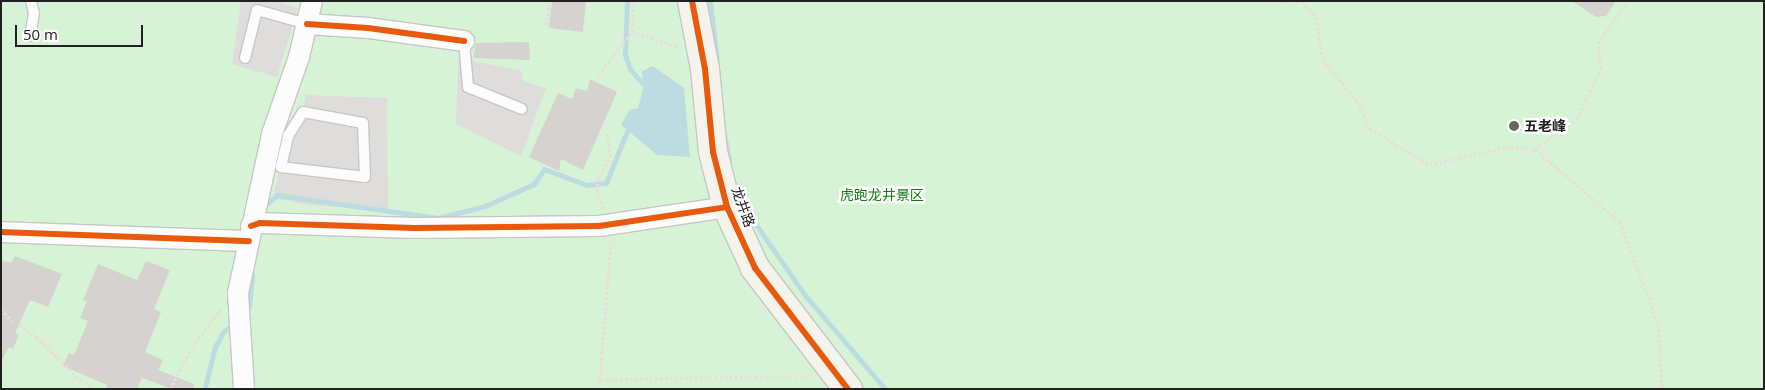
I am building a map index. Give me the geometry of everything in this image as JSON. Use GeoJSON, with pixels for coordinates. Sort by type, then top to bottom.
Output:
{"type":"FeatureCollection","features":[{"type":"Feature","properties":{"kind":"street"},"geometry":{"type":"LineString","coordinates":[[244,389],[239,311],[257,228],[312,1]]}},
{"type":"Feature","properties":{"kind":"street","name":"龙井路"},"geometry":{"type":"LineString","coordinates":[[692,1],[701,49],[713,152],[727,207],[755,268],[844,382]]}},
{"type":"Feature","properties":{"kind":"street"},"geometry":{"type":"LineString","coordinates":[[307,24],[368,28],[464,41]]}},
{"type":"Feature","properties":{"kind":"street"},"geometry":{"type":"LineString","coordinates":[[1,232],[611,224],[727,207]]}},
{"type":"Feature","properties":{"kind":"lane"},"geometry":{"type":"LineString","coordinates":[[30,36],[34,13],[31,1]]}},
{"type":"Feature","properties":{"kind":"lane"},"geometry":{"type":"LineString","coordinates":[[245,58],[257,10],[307,24]]}},
{"type":"Feature","properties":{"kind":"lane"},"geometry":{"type":"LineString","coordinates":[[464,41],[468,87],[522,110]]}},
{"type":"Feature","properties":{"kind":"lane"},"geometry":{"type":"LineString","coordinates":[[302,112],[363,123],[365,178],[281,167],[280,135],[302,112]]}},
{"type":"Feature","properties":{"kind":"path"},"geometry":{"type":"LineString","coordinates":[[547,25],[549,1]]}},
{"type":"Feature","properties":{"kind":"path"},"geometry":{"type":"LineString","coordinates":[[599,75],[632,31],[634,1]]}},
{"type":"Feature","properties":{"kind":"path"},"geometry":{"type":"LineString","coordinates":[[1276,1],[1302,2],[1316,17],[1323,60],[1357,101],[1370,129],[1430,165],[1506,147],[1535,149],[1620,222],[1658,324],[1662,389]]}},
{"type":"Feature","properties":{"kind":"path"},"geometry":{"type":"LineString","coordinates":[[1535,149],[1577,118],[1601,68],[1598,43],[1628,1]]}},
{"type":"Feature","properties":{"kind":"path"},"geometry":{"type":"LineString","coordinates":[[632,31],[672,48],[701,49]]}},
{"type":"Feature","properties":{"kind":"path"},"geometry":{"type":"LineString","coordinates":[[599,389],[611,224],[597,191],[598,180],[611,156],[607,134]]}},
{"type":"Feature","properties":{"kind":"path"},"geometry":{"type":"LineString","coordinates":[[1,308],[12,321]]}},
{"type":"Feature","properties":{"kind":"path"},"geometry":{"type":"LineString","coordinates":[[170,389],[195,342],[239,311]]}},
{"type":"Feature","properties":{"kind":"path"},"geometry":{"type":"LineString","coordinates":[[19,324],[37,337],[80,380],[94,389]]}},
{"type":"Feature","properties":{"kind":"path"},"geometry":{"type":"LineString","coordinates":[[600,379],[844,382]]}},
{"type":"Feature","properties":{"kind":"green space","name":"虎跑龙井景区"},"geometry":{"type":"Polygon","coordinates":[[[1,1],[1764,1],[1764,389],[1,389],[1,1]]]}},
{"type":"Feature","properties":{"kind":"shaded area"},"geometry":{"type":"Polygon","coordinates":[[[241,1],[277,1],[298,8],[277,77],[232,64],[241,1]]]}},
{"type":"Feature","properties":{"kind":"shaded area"},"geometry":{"type":"Polygon","coordinates":[[[459,44],[476,62],[521,70],[523,81],[546,88],[521,156],[456,124],[459,44]]]}},
{"type":"Feature","properties":{"kind":"shaded area"},"geometry":{"type":"Polygon","coordinates":[[[306,95],[387,98],[388,211],[302,204],[273,198],[289,131],[298,132],[306,95]]]}},
{"type":"Feature","properties":{"kind":"water"},"geometry":{"type":"Polygon","coordinates":[[[653,66],[684,88],[690,157],[657,155],[621,125],[629,110],[638,108],[643,89],[642,71],[653,66]]]}},
{"type":"Feature","properties":{"kind":"building"},"geometry":{"type":"Polygon","coordinates":[[[552,1],[586,1],[583,32],[549,28],[552,1]]]}},
{"type":"Feature","properties":{"kind":"building"},"geometry":{"type":"Polygon","coordinates":[[[1572,1],[1616,1],[1606,16],[1596,17],[1572,1]]]}},
{"type":"Feature","properties":{"kind":"building"},"geometry":{"type":"Polygon","coordinates":[[[529,42],[530,60],[473,58],[476,43],[529,42]]]}},
{"type":"Feature","properties":{"kind":"building"},"geometry":{"type":"Polygon","coordinates":[[[590,79],[617,92],[583,170],[561,159],[559,171],[529,157],[558,93],[572,99],[576,88],[587,91],[590,79]]]}},
{"type":"Feature","properties":{"kind":"building"},"geometry":{"type":"Polygon","coordinates":[[[15,256],[62,274],[48,307],[30,300],[15,333],[19,335],[13,349],[9,347],[1,362],[1,260],[11,263],[15,256]]]}},
{"type":"Feature","properties":{"kind":"building"},"geometry":{"type":"Polygon","coordinates":[[[146,261],[170,270],[154,309],[161,312],[145,352],[163,360],[158,370],[194,384],[193,389],[173,389],[142,378],[137,389],[105,389],[107,385],[63,366],[69,353],[74,355],[88,321],[80,318],[87,301],[83,300],[98,264],[137,280],[146,261]]]}},
{"type":"Feature","properties":{"kind":"waterway"},"geometry":{"type":"LineString","coordinates":[[627,1],[625,55],[630,69],[642,83]]}},
{"type":"Feature","properties":{"kind":"waterway"},"geometry":{"type":"LineString","coordinates":[[710,1],[717,61]]}},
{"type":"Feature","properties":{"kind":"waterway"},"geometry":{"type":"LineString","coordinates":[[266,205],[277,195],[438,218],[485,206],[534,184],[544,169],[587,185],[606,183],[627,131]]}},
{"type":"Feature","properties":{"kind":"waterway"},"geometry":{"type":"LineString","coordinates":[[725,139],[729,160]]}},
{"type":"Feature","properties":{"kind":"waterway"},"geometry":{"type":"LineString","coordinates":[[734,183],[748,213],[804,294],[885,389]]}},
{"type":"Feature","properties":{"kind":"waterway"},"geometry":{"type":"LineString","coordinates":[[249,306],[252,275]]}},
{"type":"Feature","properties":{"kind":"waterway"},"geometry":{"type":"LineString","coordinates":[[205,387],[215,347],[224,331],[234,324]]}},
{"type":"Feature","properties":{"kind":"cycle path"},"geometry":{"type":"LineString","coordinates":[[692,1],[705,69],[713,152],[727,207],[755,268],[848,389]]}},
{"type":"Feature","properties":{"kind":"cycle path"},"geometry":{"type":"LineString","coordinates":[[307,24],[368,28],[464,41]]}},
{"type":"Feature","properties":{"kind":"cycle path"},"geometry":{"type":"LineString","coordinates":[[251,226],[260,223],[414,228],[599,226],[727,207]]}},
{"type":"Feature","properties":{"kind":"cycle path"},"geometry":{"type":"LineString","coordinates":[[1,232],[249,241]]}},
{"type":"Feature","properties":{"kind":"place","name":"五老峰"},"geometry":{"type":"Point","coordinates":[1514,126]}}]}
